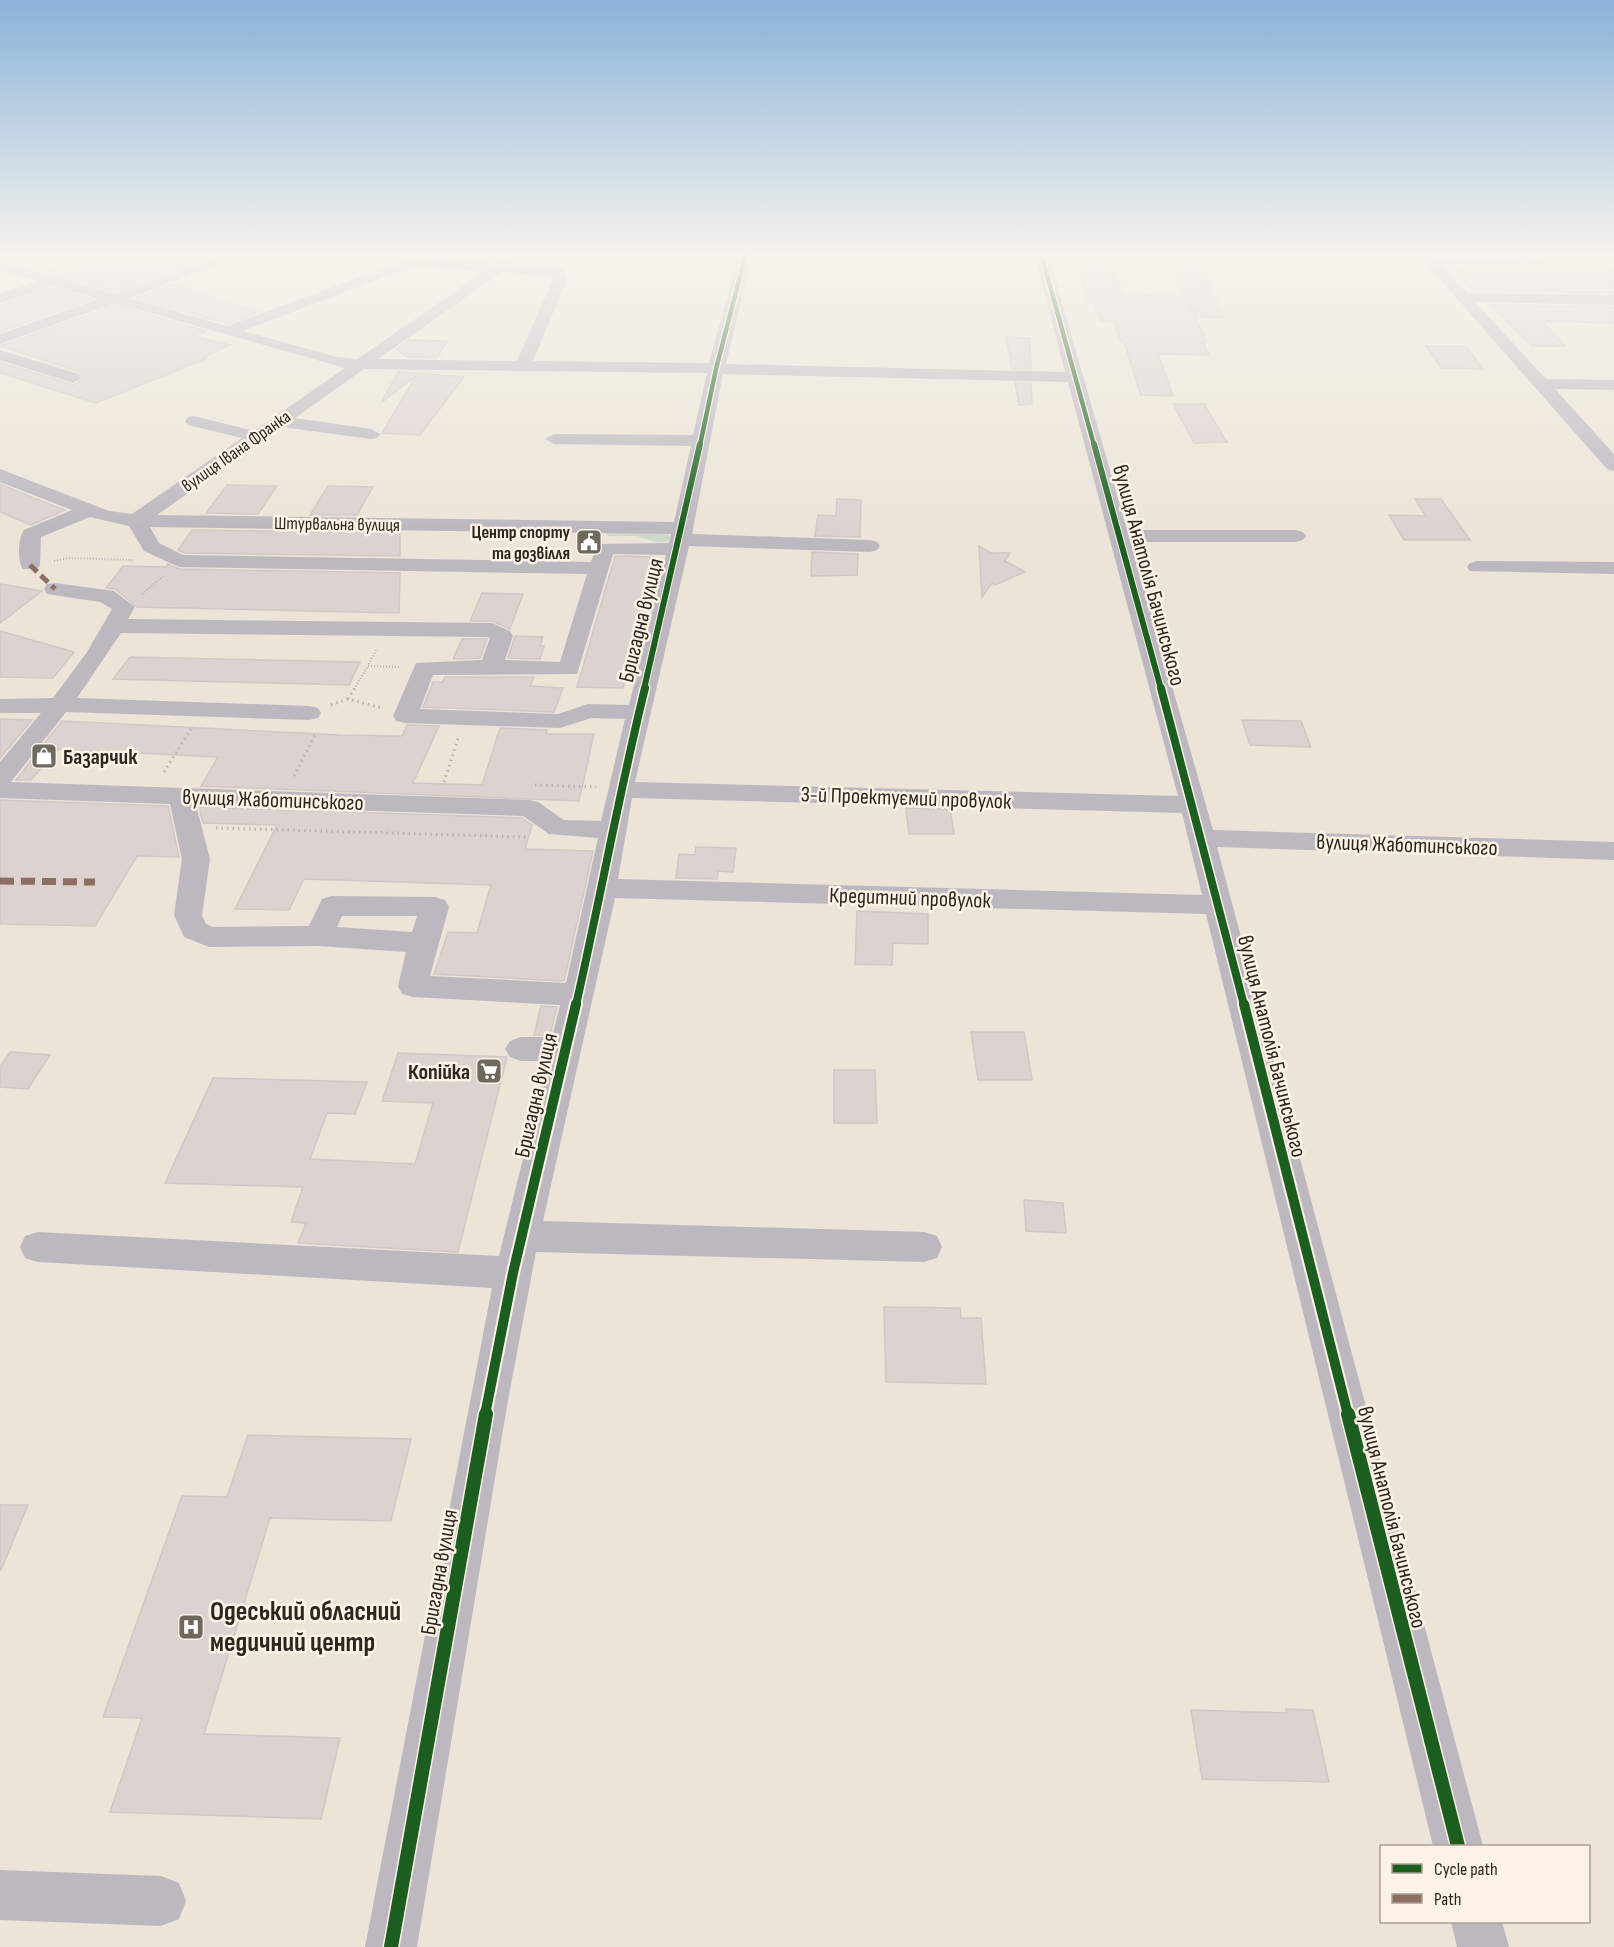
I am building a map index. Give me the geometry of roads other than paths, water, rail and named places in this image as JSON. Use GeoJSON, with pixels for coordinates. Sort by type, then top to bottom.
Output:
{"type":"FeatureCollection","features":[{"type":"Feature","properties":{"kind":"street"},"geometry":{"type":"LineString","coordinates":[[287,348],[336,362],[359,364],[1076,377]]}},
{"type":"Feature","properties":{"kind":"street","name":"вулиця Івана Франка"},"geometry":{"type":"LineString","coordinates":[[136,521],[383,348]]}},
{"type":"Feature","properties":{"kind":"street"},"geometry":{"type":"LineString","coordinates":[[523,366],[531,348]]}},
{"type":"Feature","properties":{"kind":"street","name":"Бригадна вулиця"},"geometry":{"type":"LineString","coordinates":[[391,1947],[488,1400],[517,1255],[603,888],[620,790],[680,539],[721,348]]}},
{"type":"Feature","properties":{"kind":"street","name":"вулиця Анатолія Бачинського"},"geometry":{"type":"LineString","coordinates":[[1068,348],[1193,805],[1458,1845]]}},
{"type":"Feature","properties":{"kind":"street"},"geometry":{"type":"LineString","coordinates":[[1508,348],[1614,465]]}},
{"type":"Feature","properties":{"kind":"street"},"geometry":{"type":"LineString","coordinates":[[0,355],[73,378]]}},
{"type":"Feature","properties":{"kind":"street"},"geometry":{"type":"LineString","coordinates":[[1540,384],[1614,385]]}},
{"type":"Feature","properties":{"kind":"street"},"geometry":{"type":"LineString","coordinates":[[194,421],[258,437]]}},
{"type":"Feature","properties":{"kind":"street"},"geometry":{"type":"LineString","coordinates":[[278,421],[371,434]]}},
{"type":"Feature","properties":{"kind":"street"},"geometry":{"type":"LineString","coordinates":[[554,439],[701,441]]}},
{"type":"Feature","properties":{"kind":"street","name":"Штурвальна вулиця"},"geometry":{"type":"LineString","coordinates":[[0,475],[105,516],[136,521],[680,539]]}},
{"type":"Feature","properties":{"kind":"street"},"geometry":{"type":"LineString","coordinates":[[30,565],[31,534],[90,510]]}},
{"type":"Feature","properties":{"kind":"street"},"geometry":{"type":"LineString","coordinates":[[136,521],[151,547],[179,561],[599,568]]}},
{"type":"Feature","properties":{"kind":"street"},"geometry":{"type":"LineString","coordinates":[[1119,536],[1296,536]]}},
{"type":"Feature","properties":{"kind":"street"},"geometry":{"type":"LineString","coordinates":[[638,712],[588,711],[560,721],[405,716],[424,668],[569,669],[605,548],[680,539],[870,546]]}},
{"type":"Feature","properties":{"kind":"street"},"geometry":{"type":"LineString","coordinates":[[1477,567],[1614,568]]}},
{"type":"Feature","properties":{"kind":"street"},"geometry":{"type":"LineString","coordinates":[[55,589],[106,596],[119,616]]}},
{"type":"Feature","properties":{"kind":"street"},"geometry":{"type":"LineString","coordinates":[[119,616],[388,629],[492,630],[502,636],[491,667]]}},
{"type":"Feature","properties":{"kind":"street"},"geometry":{"type":"LineString","coordinates":[[0,779],[60,705],[119,616]]}},
{"type":"Feature","properties":{"kind":"street"},"geometry":{"type":"LineString","coordinates":[[0,706],[60,705],[309,713]]}},
{"type":"Feature","properties":{"kind":"street","name":"вулиця Жаботинського"},"geometry":{"type":"LineString","coordinates":[[0,790],[529,808],[558,828],[614,824]]}},
{"type":"Feature","properties":{"kind":"street","name":"3-й Проектуємий провулок"},"geometry":{"type":"LineString","coordinates":[[620,790],[1193,805]]}},
{"type":"Feature","properties":{"kind":"street"},"geometry":{"type":"LineString","coordinates":[[181,796],[196,859],[188,915],[194,930],[208,937],[319,936],[423,944]]}},
{"type":"Feature","properties":{"kind":"street","name":"вулиця Жаботинського"},"geometry":{"type":"LineString","coordinates":[[1200,838],[1614,851]]}},
{"type":"Feature","properties":{"kind":"street","name":"Кредитний провулок"},"geometry":{"type":"LineString","coordinates":[[603,888],[1217,905]]}},
{"type":"Feature","properties":{"kind":"street"},"geometry":{"type":"LineString","coordinates":[[319,936],[332,906],[435,907],[413,986],[578,995]]}},
{"type":"Feature","properties":{"kind":"street"},"geometry":{"type":"LineString","coordinates":[[521,1049],[566,1049]]}},
{"type":"Feature","properties":{"kind":"street"},"geometry":{"type":"LineString","coordinates":[[38,1247],[517,1255],[924,1247]]}},
{"type":"Feature","properties":{"kind":"street"},"geometry":{"type":"LineString","coordinates":[[0,1895],[161,1900]]}},
{"type":"Feature","properties":{"kind":"street"},"geometry":{"type":"LineString","coordinates":[[1477,1923],[1483,1947]]}},
{"type":"Feature","properties":{"kind":"place","name":"Центр спорту та дозвілля"},"geometry":{"type":"Point","coordinates":[589,542]}},
{"type":"Feature","properties":{"kind":"place","name":"Базарчик"},"geometry":{"type":"Point","coordinates":[44,756]}},
{"type":"Feature","properties":{"kind":"place","name":"Копійка"},"geometry":{"type":"Point","coordinates":[489,1071]}},
{"type":"Feature","properties":{"kind":"place","name":"Одеський обласний медичний центр"},"geometry":{"type":"Point","coordinates":[191,1627]}}]}
